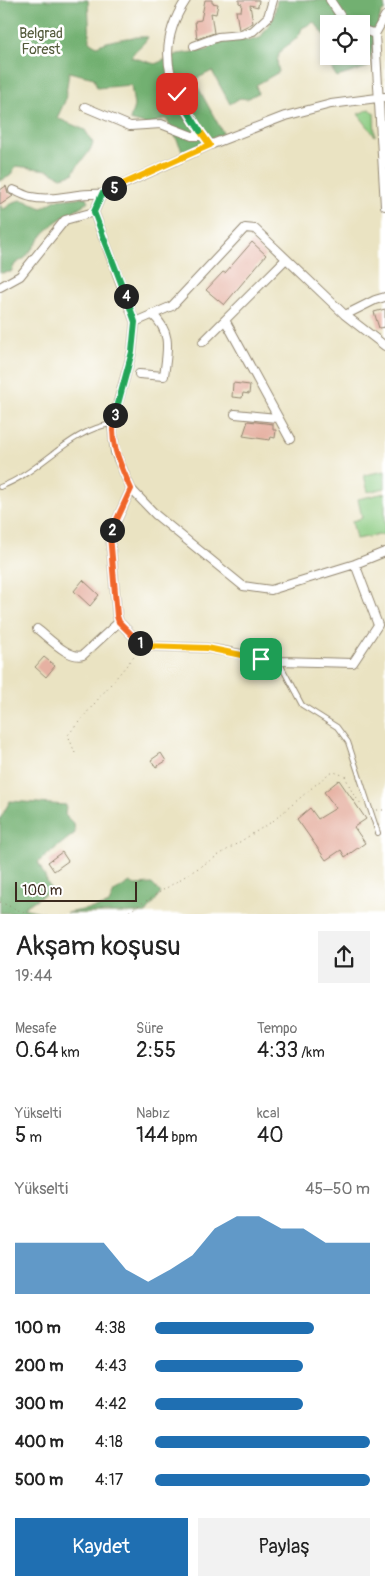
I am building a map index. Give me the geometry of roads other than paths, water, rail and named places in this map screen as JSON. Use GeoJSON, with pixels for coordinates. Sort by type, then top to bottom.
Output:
{"type":"FeatureCollection","features":[{"type":"Feature","properties":{"kind":"street"},"geometry":{"type":"LineString","coordinates":[[186,0],[172,23],[169,62],[177,94],[210,145]]}},
{"type":"Feature","properties":{"kind":"street"},"geometry":{"type":"LineString","coordinates":[[194,46],[218,37],[241,35],[253,31],[268,17],[274,0]]}},
{"type":"Feature","properties":{"kind":"street"},"geometry":{"type":"LineString","coordinates":[[330,0],[340,15]]}},
{"type":"Feature","properties":{"kind":"street"},"geometry":{"type":"LineString","coordinates":[[385,16],[375,34],[382,98],[385,206]]}},
{"type":"Feature","properties":{"kind":"street"},"geometry":{"type":"LineString","coordinates":[[370,32],[375,34]]}},
{"type":"Feature","properties":{"kind":"street"},"geometry":{"type":"LineString","coordinates":[[13,190],[30,197],[46,198],[87,193],[102,194],[210,145],[285,116],[331,104],[382,98]]}},
{"type":"Feature","properties":{"kind":"street"},"geometry":{"type":"LineString","coordinates":[[85,107],[130,126],[162,124],[192,136],[204,136]]}},
{"type":"Feature","properties":{"kind":"street"},"geometry":{"type":"LineString","coordinates":[[102,194],[94,212],[135,322],[132,352],[112,424],[116,452],[131,489],[156,515],[243,586],[271,590],[355,564],[385,552]]}},
{"type":"Feature","properties":{"kind":"street"},"geometry":{"type":"LineString","coordinates":[[0,287],[20,276],[65,220],[94,212]]}},
{"type":"Feature","properties":{"kind":"street"},"geometry":{"type":"LineString","coordinates":[[135,322],[172,306],[245,228],[255,230],[345,315],[385,346]]}},
{"type":"Feature","properties":{"kind":"street"},"geometry":{"type":"LineString","coordinates":[[203,342],[286,259]]}},
{"type":"Feature","properties":{"kind":"street"},"geometry":{"type":"LineString","coordinates":[[345,315],[375,300],[385,298]]}},
{"type":"Feature","properties":{"kind":"street"},"geometry":{"type":"LineString","coordinates":[[139,374],[164,376],[168,342],[163,323],[152,314]]}},
{"type":"Feature","properties":{"kind":"street"},"geometry":{"type":"LineString","coordinates":[[225,320],[263,386],[277,418],[290,439]]}},
{"type":"Feature","properties":{"kind":"street"},"geometry":{"type":"LineString","coordinates":[[235,414],[277,418]]}},
{"type":"Feature","properties":{"kind":"street"},"geometry":{"type":"LineString","coordinates":[[131,489],[110,535],[119,622],[143,646],[207,648],[279,661],[353,663],[378,625],[355,564]]}},
{"type":"Feature","properties":{"kind":"street"},"geometry":{"type":"LineString","coordinates":[[37,629],[71,655],[78,657],[83,655],[119,622]]}},
{"type":"Feature","properties":{"kind":"lane"},"geometry":{"type":"LineString","coordinates":[[0,487],[26,475],[83,433],[112,424]]}},
{"type":"Feature","properties":{"kind":"lane"},"geometry":{"type":"LineString","coordinates":[[279,661],[302,705],[337,727],[348,742],[378,833]]}},
{"type":"Feature","properties":{"kind":"park label","name":"Belgrad Forest"},"geometry":{"type":"Point","coordinates":[41,42]}}]}
